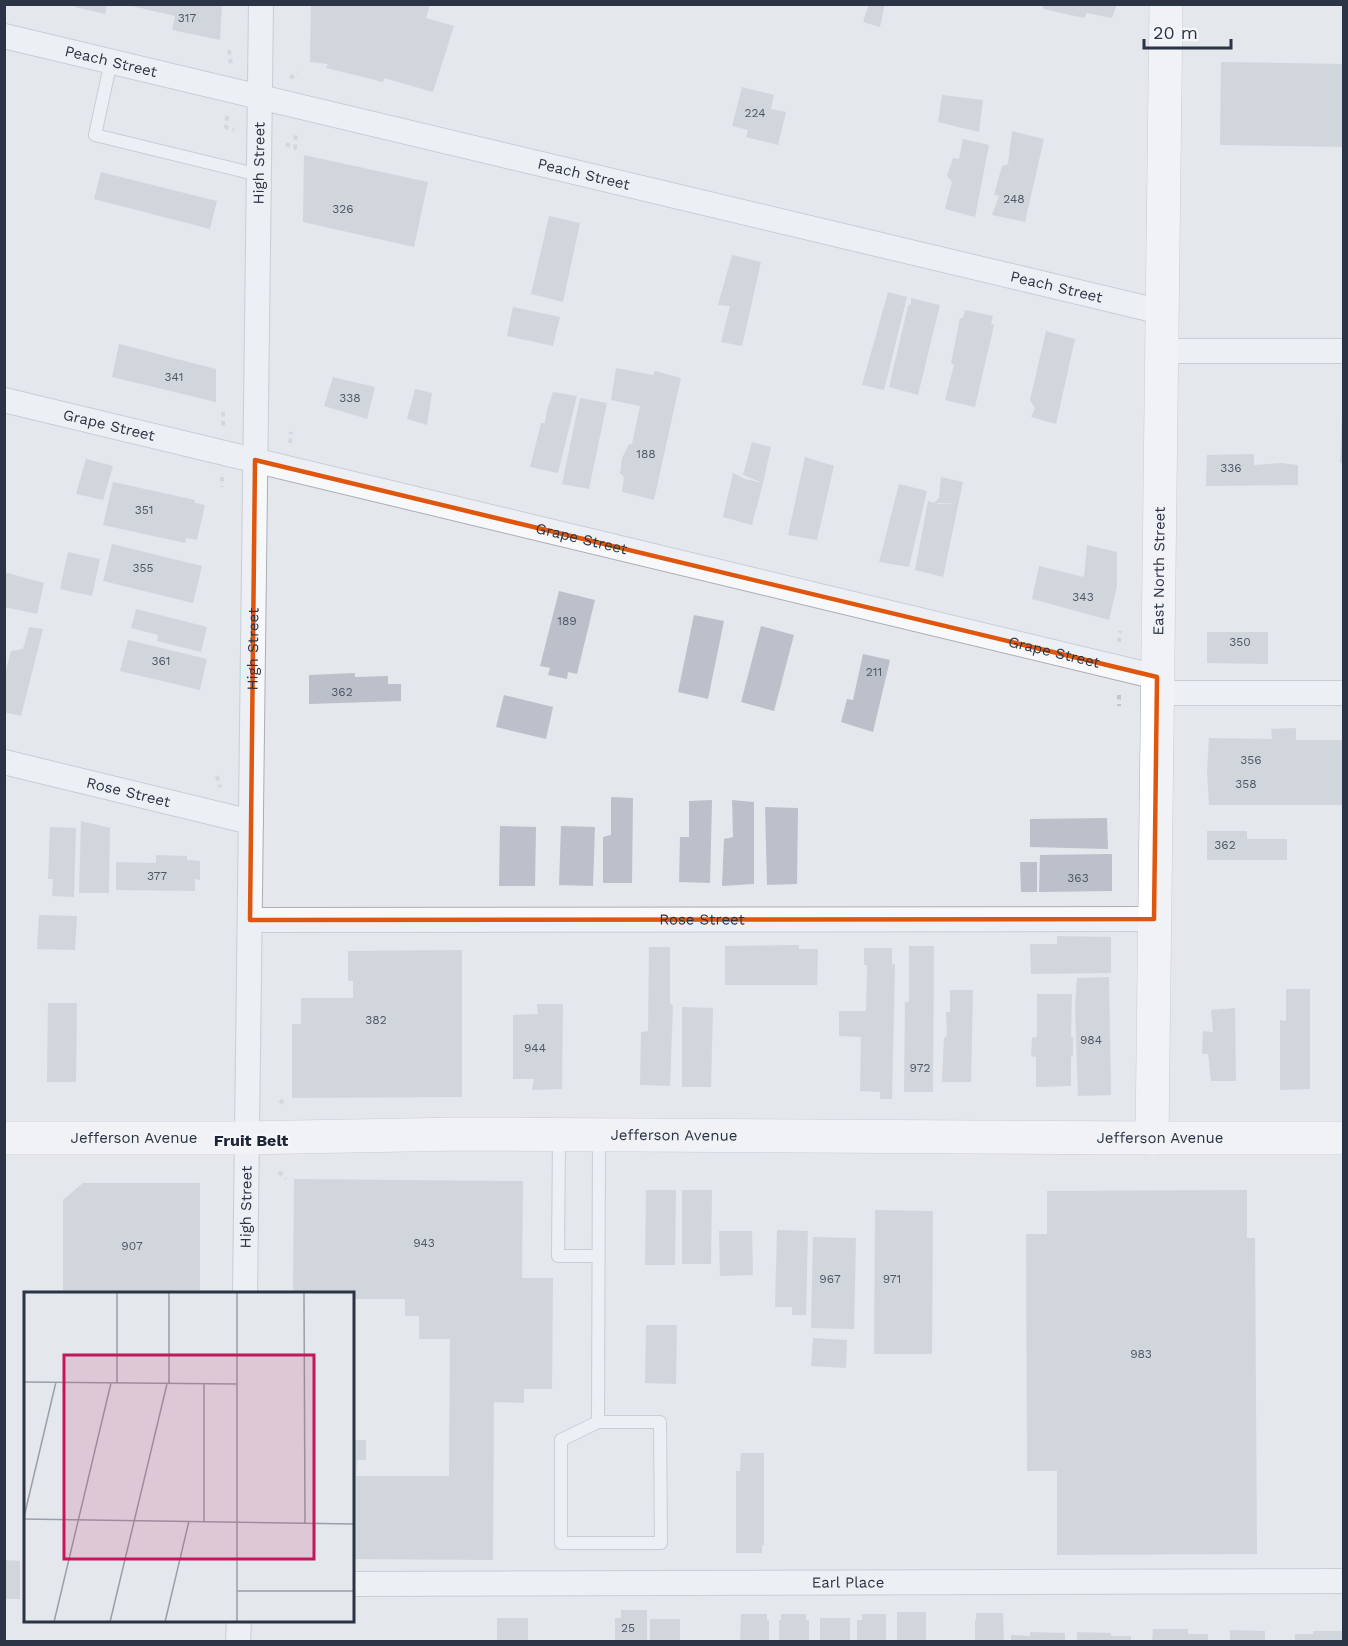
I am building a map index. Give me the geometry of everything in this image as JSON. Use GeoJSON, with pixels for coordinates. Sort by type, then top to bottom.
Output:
{"type":"FeatureCollection","features":[{"type":"Feature","properties":{"kind":"street","name":"High Street"},"geometry":{"type":"LineString","coordinates":[[245,1292],[261,4]]}},
{"type":"Feature","properties":{"kind":"street","name":"East North Street"},"geometry":{"type":"LineString","coordinates":[[1152,1138],[1166,4]]}},
{"type":"Feature","properties":{"kind":"street","name":"Peach Street"},"geometry":{"type":"LineString","coordinates":[[4,36],[1162,312]]}},
{"type":"Feature","properties":{"kind":"street"},"geometry":{"type":"LineString","coordinates":[[1162,351],[1344,351]]}},
{"type":"Feature","properties":{"kind":"street","name":"Grape Street"},"geometry":{"type":"LineString","coordinates":[[4,400],[255,460],[1157,685],[1344,693]]}},
{"type":"Feature","properties":{"kind":"street","name":"Rose Street"},"geometry":{"type":"LineString","coordinates":[[4,762],[251,822]]}},
{"type":"Feature","properties":{"kind":"street","name":"Rose Street"},"geometry":{"type":"LineString","coordinates":[[250,920],[1154,919]]}},
{"type":"Feature","properties":{"kind":"street","name":"Jefferson Avenue"},"geometry":{"type":"LineString","coordinates":[[4,1138],[599,1134],[1344,1138]]}},
{"type":"Feature","properties":{"kind":"street","name":"Earl Place"},"geometry":{"type":"LineString","coordinates":[[354,1584],[1344,1581]]}},
{"type":"Feature","properties":{"kind":"street"},"geometry":{"type":"LineString","coordinates":[[238,1641],[239,1622]]}},
{"type":"Feature","properties":{"kind":"lane"},"geometry":{"type":"LineString","coordinates":[[111,61],[95,135],[259,175]]}},
{"type":"Feature","properties":{"kind":"lane"},"geometry":{"type":"LineString","coordinates":[[559,1134],[558,1256],[598,1256]]}},
{"type":"Feature","properties":{"kind":"lane"},"geometry":{"type":"LineString","coordinates":[[598,1422],[599,1134]]}},
{"type":"Feature","properties":{"kind":"lane"},"geometry":{"type":"LineString","coordinates":[[598,1422],[660,1422],[660,1543],[561,1543],[561,1440],[598,1422]]}},
{"type":"Feature","properties":{"kind":"path"},"geometry":{"type":"LineString","coordinates":[[229,50],[231,65]]}},
{"type":"Feature","properties":{"kind":"path"},"geometry":{"type":"LineString","coordinates":[[283,142],[295,148],[296,129]]}},
{"type":"Feature","properties":{"kind":"path"},"geometry":{"type":"LineString","coordinates":[[223,412],[223,426]]}},
{"type":"Feature","properties":{"kind":"path"},"geometry":{"type":"LineString","coordinates":[[290,446],[291,432]]}},
{"type":"Feature","properties":{"kind":"path"},"geometry":{"type":"LineString","coordinates":[[217,776],[220,788]]}},
{"type":"Feature","properties":{"kind":"path"},"geometry":{"type":"LineString","coordinates":[[280,1103],[286,1097]]}},
{"type":"Feature","properties":{"kind":"path"},"geometry":{"type":"LineString","coordinates":[[279,1172],[286,1179]]}},
{"type":"Feature","properties":{"kind":"highlighted area"},"geometry":{"type":"Polygon","coordinates":[[[255,460],[1157,677],[1154,919],[250,920],[255,460]]]}},
{"type":"Feature","properties":{"kind":"building"},"geometry":{"type":"Polygon","coordinates":[[[75,4],[107,4],[105,14],[75,7],[75,4]]]}},
{"type":"Feature","properties":{"kind":"building"},"geometry":{"type":"Polygon","coordinates":[[[123,4],[222,4],[220,40],[172,30],[175,16],[123,4]]]}},
{"type":"Feature","properties":{"kind":"building"},"geometry":{"type":"Polygon","coordinates":[[[311,4],[430,4],[426,18],[454,26],[433,92],[384,78],[383,82],[326,68],[328,64],[310,62],[311,4]]]}},
{"type":"Feature","properties":{"kind":"building"},"geometry":{"type":"Polygon","coordinates":[[[869,4],[885,4],[880,27],[863,22],[869,4]]]}},
{"type":"Feature","properties":{"kind":"building"},"geometry":{"type":"Polygon","coordinates":[[[1043,4],[1117,4],[1112,18],[1087,13],[1084,18],[1043,9],[1043,4]]]}},
{"type":"Feature","properties":{"kind":"building"},"geometry":{"type":"Polygon","coordinates":[[[1221,62],[1344,64],[1344,147],[1220,145],[1221,62]]]}},
{"type":"Feature","properties":{"kind":"building"},"geometry":{"type":"Polygon","coordinates":[[[742,87],[774,95],[771,109],[786,112],[778,145],[746,137],[748,130],[732,126],[742,87]]]}},
{"type":"Feature","properties":{"kind":"building"},"geometry":{"type":"Polygon","coordinates":[[[942,95],[983,100],[979,132],[938,122],[942,95]]]}},
{"type":"Feature","properties":{"kind":"building"},"geometry":{"type":"Polygon","coordinates":[[[1012,131],[1044,139],[1025,222],[992,215],[999,196],[994,195],[1002,166],[1008,164],[1012,131]]]}},
{"type":"Feature","properties":{"kind":"building"},"geometry":{"type":"Polygon","coordinates":[[[963,139],[989,145],[975,217],[945,209],[952,182],[947,176],[953,158],[959,159],[963,139]]]}},
{"type":"Feature","properties":{"kind":"building"},"geometry":{"type":"Polygon","coordinates":[[[304,155],[428,182],[414,247],[303,222],[304,155]]]}},
{"type":"Feature","properties":{"kind":"building"},"geometry":{"type":"Polygon","coordinates":[[[101,172],[217,201],[210,229],[94,199],[101,172]]]}},
{"type":"Feature","properties":{"kind":"building"},"geometry":{"type":"Polygon","coordinates":[[[549,216],[580,223],[563,302],[531,294],[549,216]]]}},
{"type":"Feature","properties":{"kind":"building"},"geometry":{"type":"Polygon","coordinates":[[[732,255],[761,262],[742,346],[721,342],[730,306],[718,305],[732,255]]]}},
{"type":"Feature","properties":{"kind":"building"},"geometry":{"type":"Polygon","coordinates":[[[888,292],[907,297],[884,390],[862,385],[888,292]]]}},
{"type":"Feature","properties":{"kind":"building"},"geometry":{"type":"Polygon","coordinates":[[[911,298],[940,305],[918,395],[889,387],[911,298]]]}},
{"type":"Feature","properties":{"kind":"building"},"geometry":{"type":"Polygon","coordinates":[[[513,307],[560,317],[553,346],[507,336],[513,307]]]}},
{"type":"Feature","properties":{"kind":"building"},"geometry":{"type":"Polygon","coordinates":[[[965,310],[993,316],[991,324],[994,325],[975,407],[945,400],[954,365],[951,363],[960,318],[963,318],[965,310]]]}},
{"type":"Feature","properties":{"kind":"building"},"geometry":{"type":"Polygon","coordinates":[[[1046,331],[1075,339],[1056,424],[1031,417],[1035,408],[1030,400],[1046,331]]]}},
{"type":"Feature","properties":{"kind":"building"},"geometry":{"type":"Polygon","coordinates":[[[119,344],[216,369],[216,402],[112,377],[119,344]]]}},
{"type":"Feature","properties":{"kind":"building"},"geometry":{"type":"Polygon","coordinates":[[[616,368],[653,375],[655,371],[681,378],[654,500],[622,492],[624,477],[620,473],[622,458],[629,444],[632,444],[640,406],[611,400],[616,368]]]}},
{"type":"Feature","properties":{"kind":"building"},"geometry":{"type":"Polygon","coordinates":[[[333,377],[375,387],[367,419],[324,406],[333,377]]]}},
{"type":"Feature","properties":{"kind":"building"},"geometry":{"type":"Polygon","coordinates":[[[415,389],[432,393],[427,425],[407,419],[415,389]]]}},
{"type":"Feature","properties":{"kind":"building"},"geometry":{"type":"Polygon","coordinates":[[[553,392],[577,396],[558,473],[530,467],[541,423],[545,423],[553,392]]]}},
{"type":"Feature","properties":{"kind":"building"},"geometry":{"type":"Polygon","coordinates":[[[580,398],[607,403],[589,489],[562,484],[580,398]]]}},
{"type":"Feature","properties":{"kind":"building"},"geometry":{"type":"Polygon","coordinates":[[[1342,415],[1344,415],[1344,463],[1340,463],[1342,415]]]}},
{"type":"Feature","properties":{"kind":"building"},"geometry":{"type":"Polygon","coordinates":[[[752,442],[771,447],[763,483],[743,475],[752,442]]]}},
{"type":"Feature","properties":{"kind":"building"},"geometry":{"type":"Polygon","coordinates":[[[1254,454],[1254,465],[1281,463],[1298,465],[1298,485],[1206,486],[1207,455],[1254,454]]]}},
{"type":"Feature","properties":{"kind":"building"},"geometry":{"type":"Polygon","coordinates":[[[805,457],[834,466],[817,540],[788,535],[805,457]]]}},
{"type":"Feature","properties":{"kind":"building"},"geometry":{"type":"Polygon","coordinates":[[[86,459],[113,466],[103,500],[76,494],[86,459]]]}},
{"type":"Feature","properties":{"kind":"building"},"geometry":{"type":"Polygon","coordinates":[[[733,473],[745,479],[763,483],[752,525],[723,517],[733,473]]]}},
{"type":"Feature","properties":{"kind":"building"},"geometry":{"type":"Polygon","coordinates":[[[941,477],[963,482],[943,577],[915,570],[928,501],[934,503],[939,498],[941,477]]]}},
{"type":"Feature","properties":{"kind":"building"},"geometry":{"type":"Polygon","coordinates":[[[113,482],[195,500],[195,503],[205,505],[197,540],[186,538],[185,543],[103,525],[113,482]]]}},
{"type":"Feature","properties":{"kind":"building"},"geometry":{"type":"Polygon","coordinates":[[[899,484],[927,491],[909,567],[879,562],[899,484]]]}},
{"type":"Feature","properties":{"kind":"building"},"geometry":{"type":"Polygon","coordinates":[[[112,544],[202,566],[193,603],[103,581],[112,544]]]}},
{"type":"Feature","properties":{"kind":"building"},"geometry":{"type":"Polygon","coordinates":[[[1087,545],[1117,552],[1117,586],[1109,620],[1032,599],[1039,566],[1084,577],[1087,545]]]}},
{"type":"Feature","properties":{"kind":"building"},"geometry":{"type":"Polygon","coordinates":[[[68,552],[100,559],[92,596],[60,589],[68,552]]]}},
{"type":"Feature","properties":{"kind":"building"},"geometry":{"type":"Polygon","coordinates":[[[4,572],[44,583],[37,614],[4,607],[4,572]]]}},
{"type":"Feature","properties":{"kind":"building"},"geometry":{"type":"Polygon","coordinates":[[[559,591],[595,600],[577,674],[568,672],[567,679],[548,675],[550,668],[540,666],[559,591]]]}},
{"type":"Feature","properties":{"kind":"building"},"geometry":{"type":"Polygon","coordinates":[[[136,609],[207,627],[201,652],[157,641],[158,635],[131,628],[136,609]]]}},
{"type":"Feature","properties":{"kind":"building"},"geometry":{"type":"Polygon","coordinates":[[[694,615],[724,621],[708,699],[678,692],[694,615]]]}},
{"type":"Feature","properties":{"kind":"building"},"geometry":{"type":"Polygon","coordinates":[[[761,626],[794,635],[774,711],[741,702],[761,626]]]}},
{"type":"Feature","properties":{"kind":"building"},"geometry":{"type":"Polygon","coordinates":[[[29,627],[43,629],[21,716],[4,712],[4,677],[11,651],[23,649],[29,627]]]}},
{"type":"Feature","properties":{"kind":"building"},"geometry":{"type":"Polygon","coordinates":[[[1207,632],[1268,632],[1268,664],[1207,663],[1207,632]]]}},
{"type":"Feature","properties":{"kind":"building"},"geometry":{"type":"Polygon","coordinates":[[[128,640],[207,659],[200,690],[120,671],[128,640]]]}},
{"type":"Feature","properties":{"kind":"building"},"geometry":{"type":"Polygon","coordinates":[[[863,654],[890,660],[873,732],[841,722],[847,699],[853,700],[863,654]]]}},
{"type":"Feature","properties":{"kind":"building"},"geometry":{"type":"Polygon","coordinates":[[[355,673],[355,677],[388,676],[388,684],[401,684],[401,701],[309,704],[309,675],[355,673]]]}},
{"type":"Feature","properties":{"kind":"building"},"geometry":{"type":"Polygon","coordinates":[[[504,695],[553,707],[546,739],[496,727],[504,695]]]}},
{"type":"Feature","properties":{"kind":"building"},"geometry":{"type":"Polygon","coordinates":[[[1296,728],[1296,740],[1344,740],[1344,805],[1209,805],[1207,771],[1209,738],[1272,739],[1271,729],[1296,728]]]}},
{"type":"Feature","properties":{"kind":"building"},"geometry":{"type":"Polygon","coordinates":[[[611,797],[633,798],[632,883],[603,883],[603,837],[611,835],[611,797]]]}},
{"type":"Feature","properties":{"kind":"building"},"geometry":{"type":"Polygon","coordinates":[[[712,800],[710,883],[679,882],[680,837],[689,837],[689,801],[712,800]]]}},
{"type":"Feature","properties":{"kind":"building"},"geometry":{"type":"Polygon","coordinates":[[[732,800],[754,802],[754,884],[722,886],[724,839],[733,837],[732,800]]]}},
{"type":"Feature","properties":{"kind":"building"},"geometry":{"type":"Polygon","coordinates":[[[765,807],[798,808],[797,884],[767,885],[765,807]]]}},
{"type":"Feature","properties":{"kind":"building"},"geometry":{"type":"Polygon","coordinates":[[[1107,818],[1108,849],[1030,847],[1030,819],[1107,818]]]}},
{"type":"Feature","properties":{"kind":"building"},"geometry":{"type":"Polygon","coordinates":[[[81,821],[110,828],[109,893],[79,893],[81,821]]]}},
{"type":"Feature","properties":{"kind":"building"},"geometry":{"type":"Polygon","coordinates":[[[500,826],[536,827],[535,886],[499,886],[500,826]]]}},
{"type":"Feature","properties":{"kind":"building"},"geometry":{"type":"Polygon","coordinates":[[[561,826],[595,827],[593,886],[559,885],[561,826]]]}},
{"type":"Feature","properties":{"kind":"building"},"geometry":{"type":"Polygon","coordinates":[[[50,827],[76,828],[74,897],[52,896],[53,879],[48,879],[50,827]]]}},
{"type":"Feature","properties":{"kind":"building"},"geometry":{"type":"Polygon","coordinates":[[[1207,831],[1247,831],[1247,839],[1287,839],[1287,860],[1207,860],[1207,831]]]}},
{"type":"Feature","properties":{"kind":"building"},"geometry":{"type":"Polygon","coordinates":[[[1112,854],[1112,891],[1039,892],[1040,855],[1112,854]]]}},
{"type":"Feature","properties":{"kind":"building"},"geometry":{"type":"Polygon","coordinates":[[[156,855],[187,856],[187,860],[200,861],[200,880],[195,879],[195,891],[116,890],[116,862],[156,863],[156,855]]]}},
{"type":"Feature","properties":{"kind":"building"},"geometry":{"type":"Polygon","coordinates":[[[1020,862],[1037,862],[1037,892],[1021,892],[1020,862]]]}},
{"type":"Feature","properties":{"kind":"building"},"geometry":{"type":"Polygon","coordinates":[[[39,915],[77,916],[75,950],[37,949],[39,915]]]}},
{"type":"Feature","properties":{"kind":"building"},"geometry":{"type":"Polygon","coordinates":[[[1057,936],[1111,937],[1111,973],[1031,974],[1030,944],[1057,944],[1057,936]]]}},
{"type":"Feature","properties":{"kind":"building"},"geometry":{"type":"Polygon","coordinates":[[[799,945],[799,949],[818,949],[817,985],[725,985],[725,946],[799,945]]]}},
{"type":"Feature","properties":{"kind":"building"},"geometry":{"type":"Polygon","coordinates":[[[909,946],[934,946],[933,1092],[904,1092],[905,1002],[909,1002],[909,946]]]}},
{"type":"Feature","properties":{"kind":"building"},"geometry":{"type":"Polygon","coordinates":[[[649,947],[670,947],[670,1003],[673,1006],[670,1086],[640,1085],[641,1032],[648,1031],[649,947]]]}},
{"type":"Feature","properties":{"kind":"building"},"geometry":{"type":"Polygon","coordinates":[[[864,948],[892,948],[892,964],[895,964],[892,1099],[880,1099],[880,1092],[860,1091],[861,1037],[839,1036],[839,1011],[866,1011],[867,965],[864,965],[864,948]]]}},
{"type":"Feature","properties":{"kind":"building"},"geometry":{"type":"Polygon","coordinates":[[[462,950],[462,1097],[292,1098],[292,1024],[301,1024],[301,998],[353,998],[353,981],[348,981],[348,951],[462,950]]]}},
{"type":"Feature","properties":{"kind":"building"},"geometry":{"type":"Polygon","coordinates":[[[1109,977],[1111,1095],[1078,1096],[1075,1006],[1077,978],[1109,977]]]}},
{"type":"Feature","properties":{"kind":"building"},"geometry":{"type":"Polygon","coordinates":[[[1286,989],[1310,989],[1310,1089],[1280,1090],[1280,1020],[1286,1021],[1286,989]]]}},
{"type":"Feature","properties":{"kind":"building"},"geometry":{"type":"Polygon","coordinates":[[[950,990],[973,990],[971,1082],[942,1082],[944,1038],[947,1035],[946,1012],[950,1012],[950,990]]]}},
{"type":"Feature","properties":{"kind":"building"},"geometry":{"type":"Polygon","coordinates":[[[1037,994],[1072,994],[1071,1086],[1036,1087],[1036,1057],[1031,1056],[1032,1038],[1037,1037],[1037,994]]]}},
{"type":"Feature","properties":{"kind":"building"},"geometry":{"type":"Polygon","coordinates":[[[48,1003],[77,1003],[76,1082],[47,1082],[48,1003]]]}},
{"type":"Feature","properties":{"kind":"building"},"geometry":{"type":"Polygon","coordinates":[[[537,1004],[563,1004],[562,1089],[532,1090],[534,1079],[513,1079],[513,1015],[538,1014],[537,1004]]]}},
{"type":"Feature","properties":{"kind":"building"},"geometry":{"type":"Polygon","coordinates":[[[682,1007],[713,1008],[711,1087],[682,1087],[682,1007]]]}},
{"type":"Feature","properties":{"kind":"building"},"geometry":{"type":"Polygon","coordinates":[[[1235,1008],[1236,1081],[1211,1081],[1208,1054],[1202,1054],[1203,1031],[1213,1032],[1211,1010],[1235,1008]]]}},
{"type":"Feature","properties":{"kind":"building"},"geometry":{"type":"Polygon","coordinates":[[[294,1179],[523,1181],[522,1278],[553,1278],[552,1389],[524,1389],[524,1403],[494,1402],[493,1560],[354,1559],[354,1440],[366,1440],[366,1460],[357,1460],[356,1476],[449,1476],[450,1339],[419,1339],[419,1316],[405,1316],[405,1299],[354,1299],[354,1292],[293,1292],[294,1179]]]}},
{"type":"Feature","properties":{"kind":"building"},"geometry":{"type":"Polygon","coordinates":[[[83,1183],[200,1183],[200,1292],[63,1292],[63,1200],[83,1183]]]}},
{"type":"Feature","properties":{"kind":"building"},"geometry":{"type":"Polygon","coordinates":[[[646,1190],[676,1190],[675,1265],[645,1265],[646,1190]]]}},
{"type":"Feature","properties":{"kind":"building"},"geometry":{"type":"Polygon","coordinates":[[[682,1190],[712,1190],[711,1264],[682,1264],[682,1190]]]}},
{"type":"Feature","properties":{"kind":"building"},"geometry":{"type":"Polygon","coordinates":[[[1247,1190],[1247,1238],[1255,1238],[1257,1554],[1057,1555],[1057,1471],[1027,1471],[1026,1234],[1047,1234],[1047,1191],[1247,1190]]]}},
{"type":"Feature","properties":{"kind":"building"},"geometry":{"type":"Polygon","coordinates":[[[875,1210],[933,1211],[932,1354],[874,1354],[875,1210]]]}},
{"type":"Feature","properties":{"kind":"building"},"geometry":{"type":"Polygon","coordinates":[[[777,1230],[808,1231],[806,1315],[792,1315],[792,1307],[775,1307],[777,1230]]]}},
{"type":"Feature","properties":{"kind":"building"},"geometry":{"type":"Polygon","coordinates":[[[719,1231],[752,1231],[753,1275],[720,1276],[719,1231]]]}},
{"type":"Feature","properties":{"kind":"building"},"geometry":{"type":"Polygon","coordinates":[[[813,1237],[856,1238],[854,1329],[811,1328],[813,1237]]]}},
{"type":"Feature","properties":{"kind":"building"},"geometry":{"type":"Polygon","coordinates":[[[646,1325],[677,1325],[676,1384],[645,1383],[646,1325]]]}},
{"type":"Feature","properties":{"kind":"building"},"geometry":{"type":"Polygon","coordinates":[[[813,1338],[847,1340],[846,1368],[811,1366],[813,1338]]]}},
{"type":"Feature","properties":{"kind":"building"},"geometry":{"type":"Polygon","coordinates":[[[741,1453],[764,1453],[764,1545],[762,1545],[762,1553],[736,1553],[736,1471],[740,1471],[741,1453]]]}},
{"type":"Feature","properties":{"kind":"building"},"geometry":{"type":"Polygon","coordinates":[[[4,1560],[20,1561],[20,1599],[4,1599],[4,1560]]]}},
{"type":"Feature","properties":{"kind":"building"},"geometry":{"type":"Polygon","coordinates":[[[621,1610],[647,1610],[647,1641],[615,1641],[615,1618],[621,1618],[621,1610]]]}},
{"type":"Feature","properties":{"kind":"building"},"geometry":{"type":"Polygon","coordinates":[[[897,1612],[926,1612],[926,1641],[897,1641],[897,1612]]]}},
{"type":"Feature","properties":{"kind":"building"},"geometry":{"type":"Polygon","coordinates":[[[976,1613],[1003,1613],[1004,1641],[975,1641],[976,1613]]]}},
{"type":"Feature","properties":{"kind":"building"},"geometry":{"type":"Polygon","coordinates":[[[741,1614],[767,1614],[769,1641],[740,1641],[741,1614]]]}},
{"type":"Feature","properties":{"kind":"building"},"geometry":{"type":"Polygon","coordinates":[[[781,1614],[806,1614],[806,1620],[809,1620],[809,1641],[779,1641],[781,1614]]]}},
{"type":"Feature","properties":{"kind":"building"},"geometry":{"type":"Polygon","coordinates":[[[862,1614],[886,1614],[886,1641],[857,1641],[857,1620],[862,1620],[862,1614]]]}},
{"type":"Feature","properties":{"kind":"building"},"geometry":{"type":"Polygon","coordinates":[[[497,1618],[528,1618],[528,1641],[497,1641],[497,1618]]]}},
{"type":"Feature","properties":{"kind":"building"},"geometry":{"type":"Polygon","coordinates":[[[820,1618],[850,1618],[850,1641],[820,1641],[820,1618]]]}},
{"type":"Feature","properties":{"kind":"building"},"geometry":{"type":"Polygon","coordinates":[[[650,1619],[680,1619],[680,1641],[650,1641],[650,1619]]]}},
{"type":"Feature","properties":{"kind":"building"},"geometry":{"type":"Polygon","coordinates":[[[1153,1629],[1188,1629],[1188,1634],[1208,1634],[1208,1641],[1152,1641],[1153,1629]]]}},
{"type":"Feature","properties":{"kind":"building"},"geometry":{"type":"Polygon","coordinates":[[[1230,1630],[1265,1631],[1265,1641],[1230,1641],[1230,1630]]]}},
{"type":"Feature","properties":{"kind":"building"},"geometry":{"type":"Polygon","coordinates":[[[1313,1631],[1344,1631],[1344,1641],[1295,1641],[1295,1634],[1313,1634],[1313,1631]]]}},
{"type":"Feature","properties":{"kind":"building"},"geometry":{"type":"Polygon","coordinates":[[[1030,1632],[1065,1633],[1065,1641],[1011,1641],[1011,1635],[1030,1636],[1030,1632]]]}},
{"type":"Feature","properties":{"kind":"building"},"geometry":{"type":"Polygon","coordinates":[[[1077,1632],[1131,1636],[1131,1641],[1077,1641],[1077,1632]]]}},
{"type":"Feature","properties":{"kind":"district","name":"Fruit Belt"},"geometry":{"type":"Point","coordinates":[251,1140]}}]}
